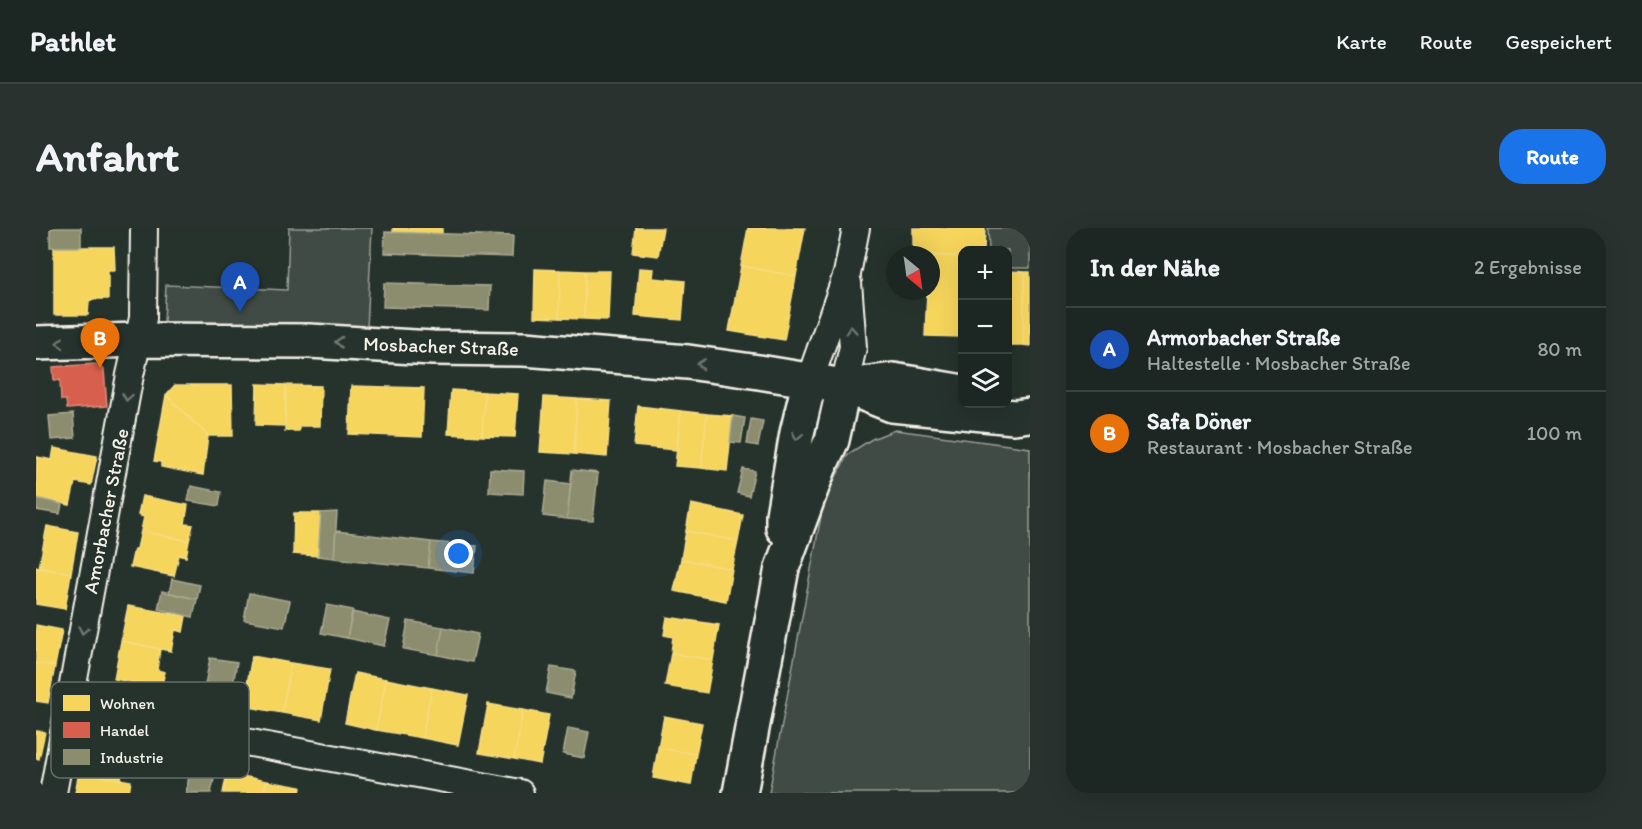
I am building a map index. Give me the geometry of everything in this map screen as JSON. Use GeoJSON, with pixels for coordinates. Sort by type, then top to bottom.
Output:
{"type":"FeatureCollection","features":[{"type":"Feature","properties":{"kind":"street","name":"Amorbacher Straße"},"geometry":{"type":"LineString","coordinates":[[73,682],[130,375],[143,318],[144,228]]}},
{"type":"Feature","properties":{"kind":"street"},"geometry":{"type":"LineString","coordinates":[[740,793],[782,568],[783,515],[797,433],[810,379],[847,274],[856,228]]}},
{"type":"Feature","properties":{"kind":"street"},"geometry":{"type":"LineString","coordinates":[[782,568],[819,468],[832,440],[853,347],[847,274]]}},
{"type":"Feature","properties":{"kind":"street","name":"Mosbacher Straße"},"geometry":{"type":"LineString","coordinates":[[36,344],[139,340],[309,341],[433,348],[514,348],[688,362],[844,386],[892,405],[1014,417],[1030,415]]}},
{"type":"Feature","properties":{"kind":"street","name":"Mosbacher Straße"},"geometry":{"type":"LineString","coordinates":[[844,386],[893,380],[958,391]]}},
{"type":"Feature","properties":{"kind":"street"},"geometry":{"type":"LineString","coordinates":[[1012,400],[1030,405]]}},
{"type":"Feature","properties":{"kind":"street"},"geometry":{"type":"LineString","coordinates":[[249,743],[520,793]]}},
{"type":"Feature","properties":{"kind":"street","name":"Amorbacher Straße"},"geometry":{"type":"LineString","coordinates":[[53,793],[56,778]]}},
{"type":"Feature","properties":{"kind":"shaded area"},"geometry":{"type":"Polygon","coordinates":[[[289,228],[372,228],[367,328],[164,322],[166,285],[287,290],[289,228]]]}},
{"type":"Feature","properties":{"kind":"shaded area"},"geometry":{"type":"Polygon","coordinates":[[[988,228],[1030,228],[1030,268],[1012,268],[1012,246],[989,246],[988,228]]]}},
{"type":"Feature","properties":{"kind":"shaded area"},"geometry":{"type":"Polygon","coordinates":[[[895,430],[1030,448],[1030,793],[769,793],[824,500],[848,454],[872,439],[895,430]]]}},
{"type":"Feature","properties":{"kind":"building: Wohnen"},"geometry":{"type":"Polygon","coordinates":[[[393,228],[442,228],[442,234],[393,232],[393,228]]]}},
{"type":"Feature","properties":{"kind":"building: Wohnen"},"geometry":{"type":"Polygon","coordinates":[[[636,228],[663,228],[658,256],[633,253],[636,228]]]}},
{"type":"Feature","properties":{"kind":"building: Wohnen"},"geometry":{"type":"Polygon","coordinates":[[[748,228],[805,228],[796,276],[741,266],[748,228]]]}},
{"type":"Feature","properties":{"kind":"building: Wohnen"},"geometry":{"type":"Polygon","coordinates":[[[913,228],[985,228],[984,246],[958,246],[958,256],[940,256],[940,246],[913,246],[913,228]]]}},
{"type":"Feature","properties":{"kind":"building: Wohnen"},"geometry":{"type":"Polygon","coordinates":[[[54,247],[114,247],[115,270],[108,270],[108,299],[89,301],[88,315],[54,315],[54,247]]]}},
{"type":"Feature","properties":{"kind":"building: Wohnen"},"geometry":{"type":"Polygon","coordinates":[[[940,256],[958,256],[958,337],[925,336],[927,300],[940,300],[940,256]]]}},
{"type":"Feature","properties":{"kind":"building: Wohnen"},"geometry":{"type":"Polygon","coordinates":[[[741,266],[796,276],[784,340],[729,331],[741,266]]]}},
{"type":"Feature","properties":{"kind":"building: Wohnen"},"geometry":{"type":"Polygon","coordinates":[[[639,268],[653,269],[652,278],[685,281],[682,320],[635,316],[639,268]]]}},
{"type":"Feature","properties":{"kind":"building: Wohnen"},"geometry":{"type":"Polygon","coordinates":[[[535,269],[560,270],[559,318],[534,317],[535,269]]]}},
{"type":"Feature","properties":{"kind":"building: Wohnen"},"geometry":{"type":"Polygon","coordinates":[[[560,270],[585,271],[584,319],[559,318],[560,270]]]}},
{"type":"Feature","properties":{"kind":"building: Wohnen"},"geometry":{"type":"Polygon","coordinates":[[[585,271],[610,271],[608,320],[584,319],[585,271]]]}},
{"type":"Feature","properties":{"kind":"building: Wohnen"},"geometry":{"type":"Polygon","coordinates":[[[1012,271],[1025,272],[1023,345],[1012,345],[1012,271]]]}},
{"type":"Feature","properties":{"kind":"building: Wohnen"},"geometry":{"type":"Polygon","coordinates":[[[1025,272],[1030,272],[1030,346],[1023,345],[1025,272]]]}},
{"type":"Feature","properties":{"kind":"building: Wohnen"},"geometry":{"type":"Polygon","coordinates":[[[257,384],[286,385],[285,426],[256,425],[257,384]]]}},
{"type":"Feature","properties":{"kind":"building: Wohnen"},"geometry":{"type":"Polygon","coordinates":[[[175,385],[232,385],[233,436],[208,436],[166,395],[175,385]]]}},
{"type":"Feature","properties":{"kind":"building: Wohnen"},"geometry":{"type":"Polygon","coordinates":[[[286,385],[321,386],[320,426],[299,426],[299,431],[285,431],[286,385]]]}},
{"type":"Feature","properties":{"kind":"building: Wohnen"},"geometry":{"type":"Polygon","coordinates":[[[351,386],[424,388],[422,437],[349,434],[351,386]]]}},
{"type":"Feature","properties":{"kind":"building: Wohnen"},"geometry":{"type":"Polygon","coordinates":[[[451,390],[485,392],[482,436],[448,434],[451,390]]]}},
{"type":"Feature","properties":{"kind":"building: Wohnen"},"geometry":{"type":"Polygon","coordinates":[[[485,392],[518,394],[515,437],[482,436],[485,392]]]}},
{"type":"Feature","properties":{"kind":"building: Wohnen"},"geometry":{"type":"Polygon","coordinates":[[[166,395],[208,436],[203,475],[161,467],[161,462],[154,461],[166,395]]]}},
{"type":"Feature","properties":{"kind":"building: Wohnen"},"geometry":{"type":"Polygon","coordinates":[[[544,397],[577,399],[574,454],[540,452],[544,397]]]}},
{"type":"Feature","properties":{"kind":"building: Wohnen"},"geometry":{"type":"Polygon","coordinates":[[[577,399],[611,401],[607,457],[574,454],[577,399]]]}},
{"type":"Feature","properties":{"kind":"building: Wohnen"},"geometry":{"type":"Polygon","coordinates":[[[638,406],[681,411],[676,450],[634,446],[638,406]]]}},
{"type":"Feature","properties":{"kind":"building: Wohnen"},"geometry":{"type":"Polygon","coordinates":[[[681,411],[707,414],[701,468],[675,466],[681,411]]]}},
{"type":"Feature","properties":{"kind":"building: Wohnen"},"geometry":{"type":"Polygon","coordinates":[[[707,414],[733,416],[727,471],[701,468],[707,414]]]}},
{"type":"Feature","properties":{"kind":"building: Wohnen"},"geometry":{"type":"Polygon","coordinates":[[[54,448],[97,456],[91,485],[75,482],[70,505],[36,498],[37,457],[52,460],[54,448]]]}},
{"type":"Feature","properties":{"kind":"building: Wohnen"},"geometry":{"type":"Polygon","coordinates":[[[142,496],[188,505],[185,524],[193,525],[189,541],[141,531],[144,517],[138,515],[142,496]]]}},
{"type":"Feature","properties":{"kind":"building: Wohnen"},"geometry":{"type":"Polygon","coordinates":[[[691,504],[743,515],[738,541],[686,531],[691,504]]]}},
{"type":"Feature","properties":{"kind":"building: Wohnen"},"geometry":{"type":"Polygon","coordinates":[[[294,513],[321,513],[318,556],[293,554],[294,513]]]}},
{"type":"Feature","properties":{"kind":"building: Wohnen"},"geometry":{"type":"Polygon","coordinates":[[[47,526],[78,532],[71,573],[39,568],[47,526]]]}},
{"type":"Feature","properties":{"kind":"building: Wohnen"},"geometry":{"type":"Polygon","coordinates":[[[141,531],[189,541],[186,557],[179,555],[174,576],[130,567],[141,531]]]}},
{"type":"Feature","properties":{"kind":"building: Wohnen"},"geometry":{"type":"Polygon","coordinates":[[[686,531],[738,541],[732,569],[681,559],[686,531]]]}},
{"type":"Feature","properties":{"kind":"building: Wohnen"},"geometry":{"type":"Polygon","coordinates":[[[681,559],[732,569],[726,601],[674,591],[681,559]]]}},
{"type":"Feature","properties":{"kind":"building: Wohnen"},"geometry":{"type":"Polygon","coordinates":[[[36,567],[71,573],[65,609],[36,604],[36,567]]]}},
{"type":"Feature","properties":{"kind":"building: Wohnen"},"geometry":{"type":"Polygon","coordinates":[[[128,606],[186,616],[183,632],[175,630],[171,651],[121,641],[128,606]]]}},
{"type":"Feature","properties":{"kind":"building: Wohnen"},"geometry":{"type":"Polygon","coordinates":[[[667,617],[719,625],[713,660],[671,653],[673,637],[664,635],[667,617]]]}},
{"type":"Feature","properties":{"kind":"building: Wohnen"},"geometry":{"type":"Polygon","coordinates":[[[36,625],[62,630],[55,666],[36,663],[36,625]]]}},
{"type":"Feature","properties":{"kind":"building: Wohnen"},"geometry":{"type":"Polygon","coordinates":[[[121,641],[160,649],[157,670],[165,672],[162,682],[130,682],[114,679],[121,641]]]}},
{"type":"Feature","properties":{"kind":"building: Wohnen"},"geometry":{"type":"Polygon","coordinates":[[[671,653],[713,660],[707,693],[665,686],[671,653]]]}},
{"type":"Feature","properties":{"kind":"building: Wohnen"},"geometry":{"type":"Polygon","coordinates":[[[252,656],[291,663],[282,713],[249,707],[247,682],[252,656]]]}},
{"type":"Feature","properties":{"kind":"building: Wohnen"},"geometry":{"type":"Polygon","coordinates":[[[36,663],[55,666],[48,703],[36,701],[36,663]]]}},
{"type":"Feature","properties":{"kind":"building: Wohnen"},"geometry":{"type":"Polygon","coordinates":[[[291,663],[330,669],[321,720],[282,713],[291,663]]]}},
{"type":"Feature","properties":{"kind":"building: Wohnen"},"geometry":{"type":"Polygon","coordinates":[[[355,673],[386,679],[376,730],[345,723],[355,673]]]}},
{"type":"Feature","properties":{"kind":"building: Wohnen"},"geometry":{"type":"Polygon","coordinates":[[[386,679],[432,688],[422,738],[376,730],[386,679]]]}},
{"type":"Feature","properties":{"kind":"building: Wohnen"},"geometry":{"type":"Polygon","coordinates":[[[432,688],[468,695],[458,745],[422,738],[432,688]]]}},
{"type":"Feature","properties":{"kind":"building: Wohnen"},"geometry":{"type":"Polygon","coordinates":[[[488,704],[523,710],[514,759],[479,753],[488,704]]]}},
{"type":"Feature","properties":{"kind":"building: Wohnen"},"geometry":{"type":"Polygon","coordinates":[[[523,710],[549,715],[540,764],[514,759],[523,710]]]}},
{"type":"Feature","properties":{"kind":"building: Wohnen"},"geometry":{"type":"Polygon","coordinates":[[[664,716],[702,723],[696,754],[658,748],[664,716]]]}},
{"type":"Feature","properties":{"kind":"building: Wohnen"},"geometry":{"type":"Polygon","coordinates":[[[36,731],[45,732],[39,759],[36,758],[36,731]]]}},
{"type":"Feature","properties":{"kind":"building: Wohnen"},"geometry":{"type":"Polygon","coordinates":[[[658,748],[696,754],[691,785],[653,778],[658,748]]]}},
{"type":"Feature","properties":{"kind":"building: Wohnen"},"geometry":{"type":"Polygon","coordinates":[[[78,778],[114,778],[131,781],[129,793],[118,791],[118,793],[75,793],[78,778]]]}},
{"type":"Feature","properties":{"kind":"building: Wohnen"},"geometry":{"type":"Polygon","coordinates":[[[226,778],[249,778],[266,781],[264,793],[223,793],[226,778]]]}},
{"type":"Feature","properties":{"kind":"building: Wohnen"},"geometry":{"type":"Polygon","coordinates":[[[266,781],[301,787],[300,793],[264,793],[266,781]]]}},
{"type":"Feature","properties":{"kind":"building: Handel"},"geometry":{"type":"Polygon","coordinates":[[[96,364],[104,370],[107,406],[67,409],[66,400],[61,400],[60,380],[54,381],[53,367],[96,364]]]}},
{"type":"Feature","properties":{"kind":"building: Industrie"},"geometry":{"type":"Polygon","coordinates":[[[50,228],[81,228],[81,247],[50,247],[50,228]]]}},
{"type":"Feature","properties":{"kind":"building: Industrie"},"geometry":{"type":"Polygon","coordinates":[[[385,232],[513,236],[512,257],[384,253],[385,232]]]}},
{"type":"Feature","properties":{"kind":"building: Industrie"},"geometry":{"type":"Polygon","coordinates":[[[384,283],[490,286],[489,310],[383,307],[384,283]]]}},
{"type":"Feature","properties":{"kind":"building: Industrie"},"geometry":{"type":"Polygon","coordinates":[[[73,414],[75,438],[51,440],[49,416],[73,414]]]}},
{"type":"Feature","properties":{"kind":"building: Industrie"},"geometry":{"type":"Polygon","coordinates":[[[733,416],[745,418],[741,443],[730,442],[733,416]]]}},
{"type":"Feature","properties":{"kind":"building: Industrie"},"geometry":{"type":"Polygon","coordinates":[[[751,419],[763,421],[758,446],[747,444],[751,419]]]}},
{"type":"Feature","properties":{"kind":"building: Industrie"},"geometry":{"type":"Polygon","coordinates":[[[490,469],[524,471],[523,494],[489,492],[490,469]]]}},
{"type":"Feature","properties":{"kind":"building: Industrie"},"geometry":{"type":"Polygon","coordinates":[[[743,469],[755,471],[749,496],[737,493],[743,469]]]}},
{"type":"Feature","properties":{"kind":"building: Industrie"},"geometry":{"type":"Polygon","coordinates":[[[572,470],[598,473],[593,521],[567,519],[572,470]]]}},
{"type":"Feature","properties":{"kind":"building: Industrie"},"geometry":{"type":"Polygon","coordinates":[[[547,481],[571,484],[567,519],[543,516],[547,481]]]}},
{"type":"Feature","properties":{"kind":"building: Industrie"},"geometry":{"type":"Polygon","coordinates":[[[191,486],[221,492],[219,506],[188,501],[191,486]]]}},
{"type":"Feature","properties":{"kind":"building: Industrie"},"geometry":{"type":"Polygon","coordinates":[[[36,498],[62,504],[60,514],[36,510],[36,498]]]}},
{"type":"Feature","properties":{"kind":"building: Industrie"},"geometry":{"type":"Polygon","coordinates":[[[337,512],[334,558],[318,556],[321,513],[337,512]]]}},
{"type":"Feature","properties":{"kind":"building: Industrie"},"geometry":{"type":"Polygon","coordinates":[[[336,531],[431,542],[428,568],[334,558],[336,531]]]}},
{"type":"Feature","properties":{"kind":"building: Industrie"},"geometry":{"type":"Polygon","coordinates":[[[431,542],[477,546],[474,573],[428,568],[431,542]]]}},
{"type":"Feature","properties":{"kind":"building: Industrie"},"geometry":{"type":"Polygon","coordinates":[[[172,579],[200,585],[197,599],[169,593],[172,579]]]}},
{"type":"Feature","properties":{"kind":"building: Industrie"},"geometry":{"type":"Polygon","coordinates":[[[162,591],[197,599],[193,617],[158,609],[162,591]]]}},
{"type":"Feature","properties":{"kind":"building: Industrie"},"geometry":{"type":"Polygon","coordinates":[[[249,593],[290,601],[284,627],[244,620],[249,593]]]}},
{"type":"Feature","properties":{"kind":"building: Industrie"},"geometry":{"type":"Polygon","coordinates":[[[327,605],[353,610],[347,638],[321,633],[327,605]]]}},
{"type":"Feature","properties":{"kind":"building: Industrie"},"geometry":{"type":"Polygon","coordinates":[[[352,612],[390,620],[384,646],[347,638],[352,612]]]}},
{"type":"Feature","properties":{"kind":"building: Industrie"},"geometry":{"type":"Polygon","coordinates":[[[408,621],[443,627],[438,655],[403,649],[408,621]]]}},
{"type":"Feature","properties":{"kind":"building: Industrie"},"geometry":{"type":"Polygon","coordinates":[[[443,627],[478,634],[472,662],[438,655],[443,627]]]}},
{"type":"Feature","properties":{"kind":"building: Industrie"},"geometry":{"type":"Polygon","coordinates":[[[210,658],[237,662],[233,682],[206,682],[210,658]]]}},
{"type":"Feature","properties":{"kind":"building: Industrie"},"geometry":{"type":"Polygon","coordinates":[[[551,667],[576,671],[571,698],[546,693],[551,667]]]}},
{"type":"Feature","properties":{"kind":"building: Industrie"},"geometry":{"type":"Polygon","coordinates":[[[568,728],[589,732],[584,758],[563,754],[568,728]]]}},
{"type":"Feature","properties":{"kind":"building: Industrie"},"geometry":{"type":"Polygon","coordinates":[[[189,778],[214,778],[211,793],[186,793],[189,778]]]}},
{"type":"Feature","properties":{"kind":"place","name":"Armorbacher Straße"},"geometry":{"type":"Point","coordinates":[240,312]}},
{"type":"Feature","properties":{"kind":"place","name":"Safa Döner"},"geometry":{"type":"Point","coordinates":[100,368]}}]}
